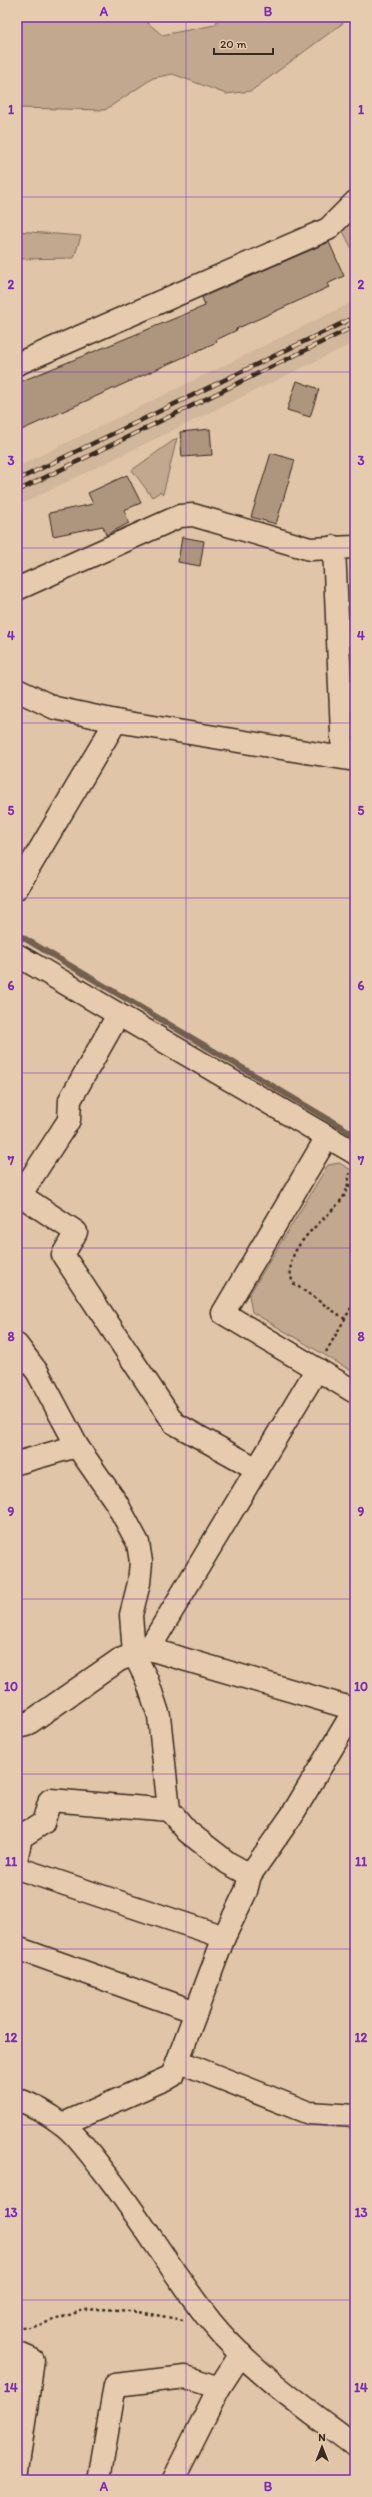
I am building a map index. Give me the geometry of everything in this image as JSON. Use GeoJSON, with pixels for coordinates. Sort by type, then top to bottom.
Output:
{"type":"FeatureCollection","features":[{"type":"Feature","properties":{"kind":"street"},"geometry":{"type":"LineString","coordinates":[[17,364],[328,229],[355,202]]}},
{"type":"Feature","properties":{"kind":"street"},"geometry":{"type":"LineString","coordinates":[[17,589],[180,516],[193,515],[310,549],[355,547]]}},
{"type":"Feature","properties":{"kind":"street"},"geometry":{"type":"LineString","coordinates":[[17,690],[55,708],[116,721],[349,758],[334,547]]}},
{"type":"Feature","properties":{"kind":"street"},"geometry":{"type":"LineString","coordinates":[[17,888],[116,721]]}},
{"type":"Feature","properties":{"kind":"street"},"geometry":{"type":"LineString","coordinates":[[17,955],[327,1137],[353,1161]]}},
{"type":"Feature","properties":{"kind":"street"},"geometry":{"type":"LineString","coordinates":[[118,1014],[70,1100],[69,1120],[18,1198],[76,1232],[63,1255],[174,1423],[257,1469]]}},
{"type":"Feature","properties":{"kind":"street"},"geometry":{"type":"LineString","coordinates":[[327,1137],[223,1312],[355,1392]]}},
{"type":"Feature","properties":{"kind":"street"},"geometry":{"type":"LineString","coordinates":[[17,1345],[38,1374],[77,1446],[116,1502],[138,1543],[141,1562],[139,1583],[131,1615],[147,1680],[159,1716],[169,1810],[188,1832],[228,1862],[250,1875]]}},
{"type":"Feature","properties":{"kind":"street"},"geometry":{"type":"LineString","coordinates":[[17,1726],[26,1725],[119,1660],[141,1651],[257,1469],[317,1369]]}},
{"type":"Feature","properties":{"kind":"street"},"geometry":{"type":"LineString","coordinates":[[17,1463],[77,1446]]}},
{"type":"Feature","properties":{"kind":"street"},"geometry":{"type":"LineString","coordinates":[[63,2124],[172,2076],[224,1937],[246,1891],[250,1875],[292,1815],[354,1709],[141,1651]]}},
{"type":"Feature","properties":{"kind":"street"},"geometry":{"type":"LineString","coordinates":[[17,1856],[20,1837],[44,1823],[50,1800],[169,1810]]}},
{"type":"Feature","properties":{"kind":"street"},"geometry":{"type":"LineString","coordinates":[[17,1868],[224,1937]]}},
{"type":"Feature","properties":{"kind":"street"},"geometry":{"type":"LineString","coordinates":[[17,1948],[196,2012]]}},
{"type":"Feature","properties":{"kind":"street"},"geometry":{"type":"LineString","coordinates":[[178,2061],[309,2113],[355,2116]]}},
{"type":"Feature","properties":{"kind":"street"},"geometry":{"type":"LineString","coordinates":[[17,2099],[36,2106],[63,2124],[84,2146],[119,2191],[212,2323],[241,2354],[269,2380],[355,2446]]}},
{"type":"Feature","properties":{"kind":"street"},"geometry":{"type":"LineString","coordinates":[[17,2353],[33,2360],[17,2471]]}},
{"type":"Feature","properties":{"kind":"street"},"geometry":{"type":"LineString","coordinates":[[173,2480],[219,2388],[241,2354]]}},
{"type":"Feature","properties":{"kind":"street"},"geometry":{"type":"LineString","coordinates":[[99,2480],[115,2385],[126,2382],[186,2377],[219,2388]]}},
{"type":"Feature","properties":{"kind":"path"},"geometry":{"type":"LineString","coordinates":[[345,1319],[293,1283],[289,1273],[290,1262],[297,1249],[345,1195],[353,1161]]}},
{"type":"Feature","properties":{"kind":"path"},"geometry":{"type":"LineString","coordinates":[[348,1185],[355,1188]]}},
{"type":"Feature","properties":{"kind":"path"},"geometry":{"type":"LineString","coordinates":[[317,1369],[355,1301]]}},
{"type":"Feature","properties":{"kind":"path"},"geometry":{"type":"LineString","coordinates":[[17,2325],[27,2329],[84,2310],[93,2309],[127,2310],[197,2323],[212,2323]]}},
{"type":"Feature","properties":{"kind":"shaded area"},"geometry":{"type":"Polygon","coordinates":[[[17,17],[141,17],[162,35],[215,25],[219,17],[351,17],[251,91],[226,94],[173,74],[153,78],[105,110],[17,108],[17,17]]]}},
{"type":"Feature","properties":{"kind":"shaded area"},"geometry":{"type":"Polygon","coordinates":[[[355,214],[355,255],[342,229],[355,214]]]}},
{"type":"Feature","properties":{"kind":"shaded area"},"geometry":{"type":"Polygon","coordinates":[[[17,231],[81,236],[74,258],[17,259],[17,231]]]}},
{"type":"Feature","properties":{"kind":"shaded area"},"geometry":{"type":"Polygon","coordinates":[[[355,301],[355,342],[17,506],[17,467],[355,301]]]}},
{"type":"Feature","properties":{"kind":"shaded area"},"geometry":{"type":"Polygon","coordinates":[[[177,438],[163,494],[160,492],[152,497],[132,470],[177,438]]]}},
{"type":"Feature","properties":{"kind":"shaded area"},"geometry":{"type":"Polygon","coordinates":[[[339,1163],[355,1172],[355,1373],[252,1312],[249,1295],[328,1165],[339,1163]]]}},
{"type":"Feature","properties":{"kind":"building"},"geometry":{"type":"Polygon","coordinates":[[[329,242],[344,276],[327,284],[329,287],[236,329],[237,330],[216,340],[217,342],[17,432],[17,383],[205,306],[202,297],[329,242]]]}},
{"type":"Feature","properties":{"kind":"building"},"geometry":{"type":"Polygon","coordinates":[[[297,381],[319,389],[310,417],[287,410],[297,381]]]}},
{"type":"Feature","properties":{"kind":"building"},"geometry":{"type":"Polygon","coordinates":[[[210,429],[212,455],[182,457],[180,432],[210,429]]]}},
{"type":"Feature","properties":{"kind":"building"},"geometry":{"type":"Polygon","coordinates":[[[271,453],[295,460],[276,524],[251,517],[271,453]]]}},
{"type":"Feature","properties":{"kind":"building"},"geometry":{"type":"Polygon","coordinates":[[[127,475],[141,503],[124,510],[129,523],[106,535],[103,526],[53,536],[49,513],[93,504],[88,493],[127,475]]]}},
{"type":"Feature","properties":{"kind":"building"},"geometry":{"type":"Polygon","coordinates":[[[182,537],[204,541],[200,566],[178,562],[182,537]]]}},
{"type":"Feature","properties":{"kind":"waterway"},"geometry":{"type":"LineString","coordinates":[[17,934],[355,1135]]}},
{"type":"Feature","properties":{"kind":"railway"},"geometry":{"type":"LineString","coordinates":[[17,480],[355,317]]}},
{"type":"Feature","properties":{"kind":"railway"},"geometry":{"type":"LineString","coordinates":[[17,491],[355,326]]}}]}
